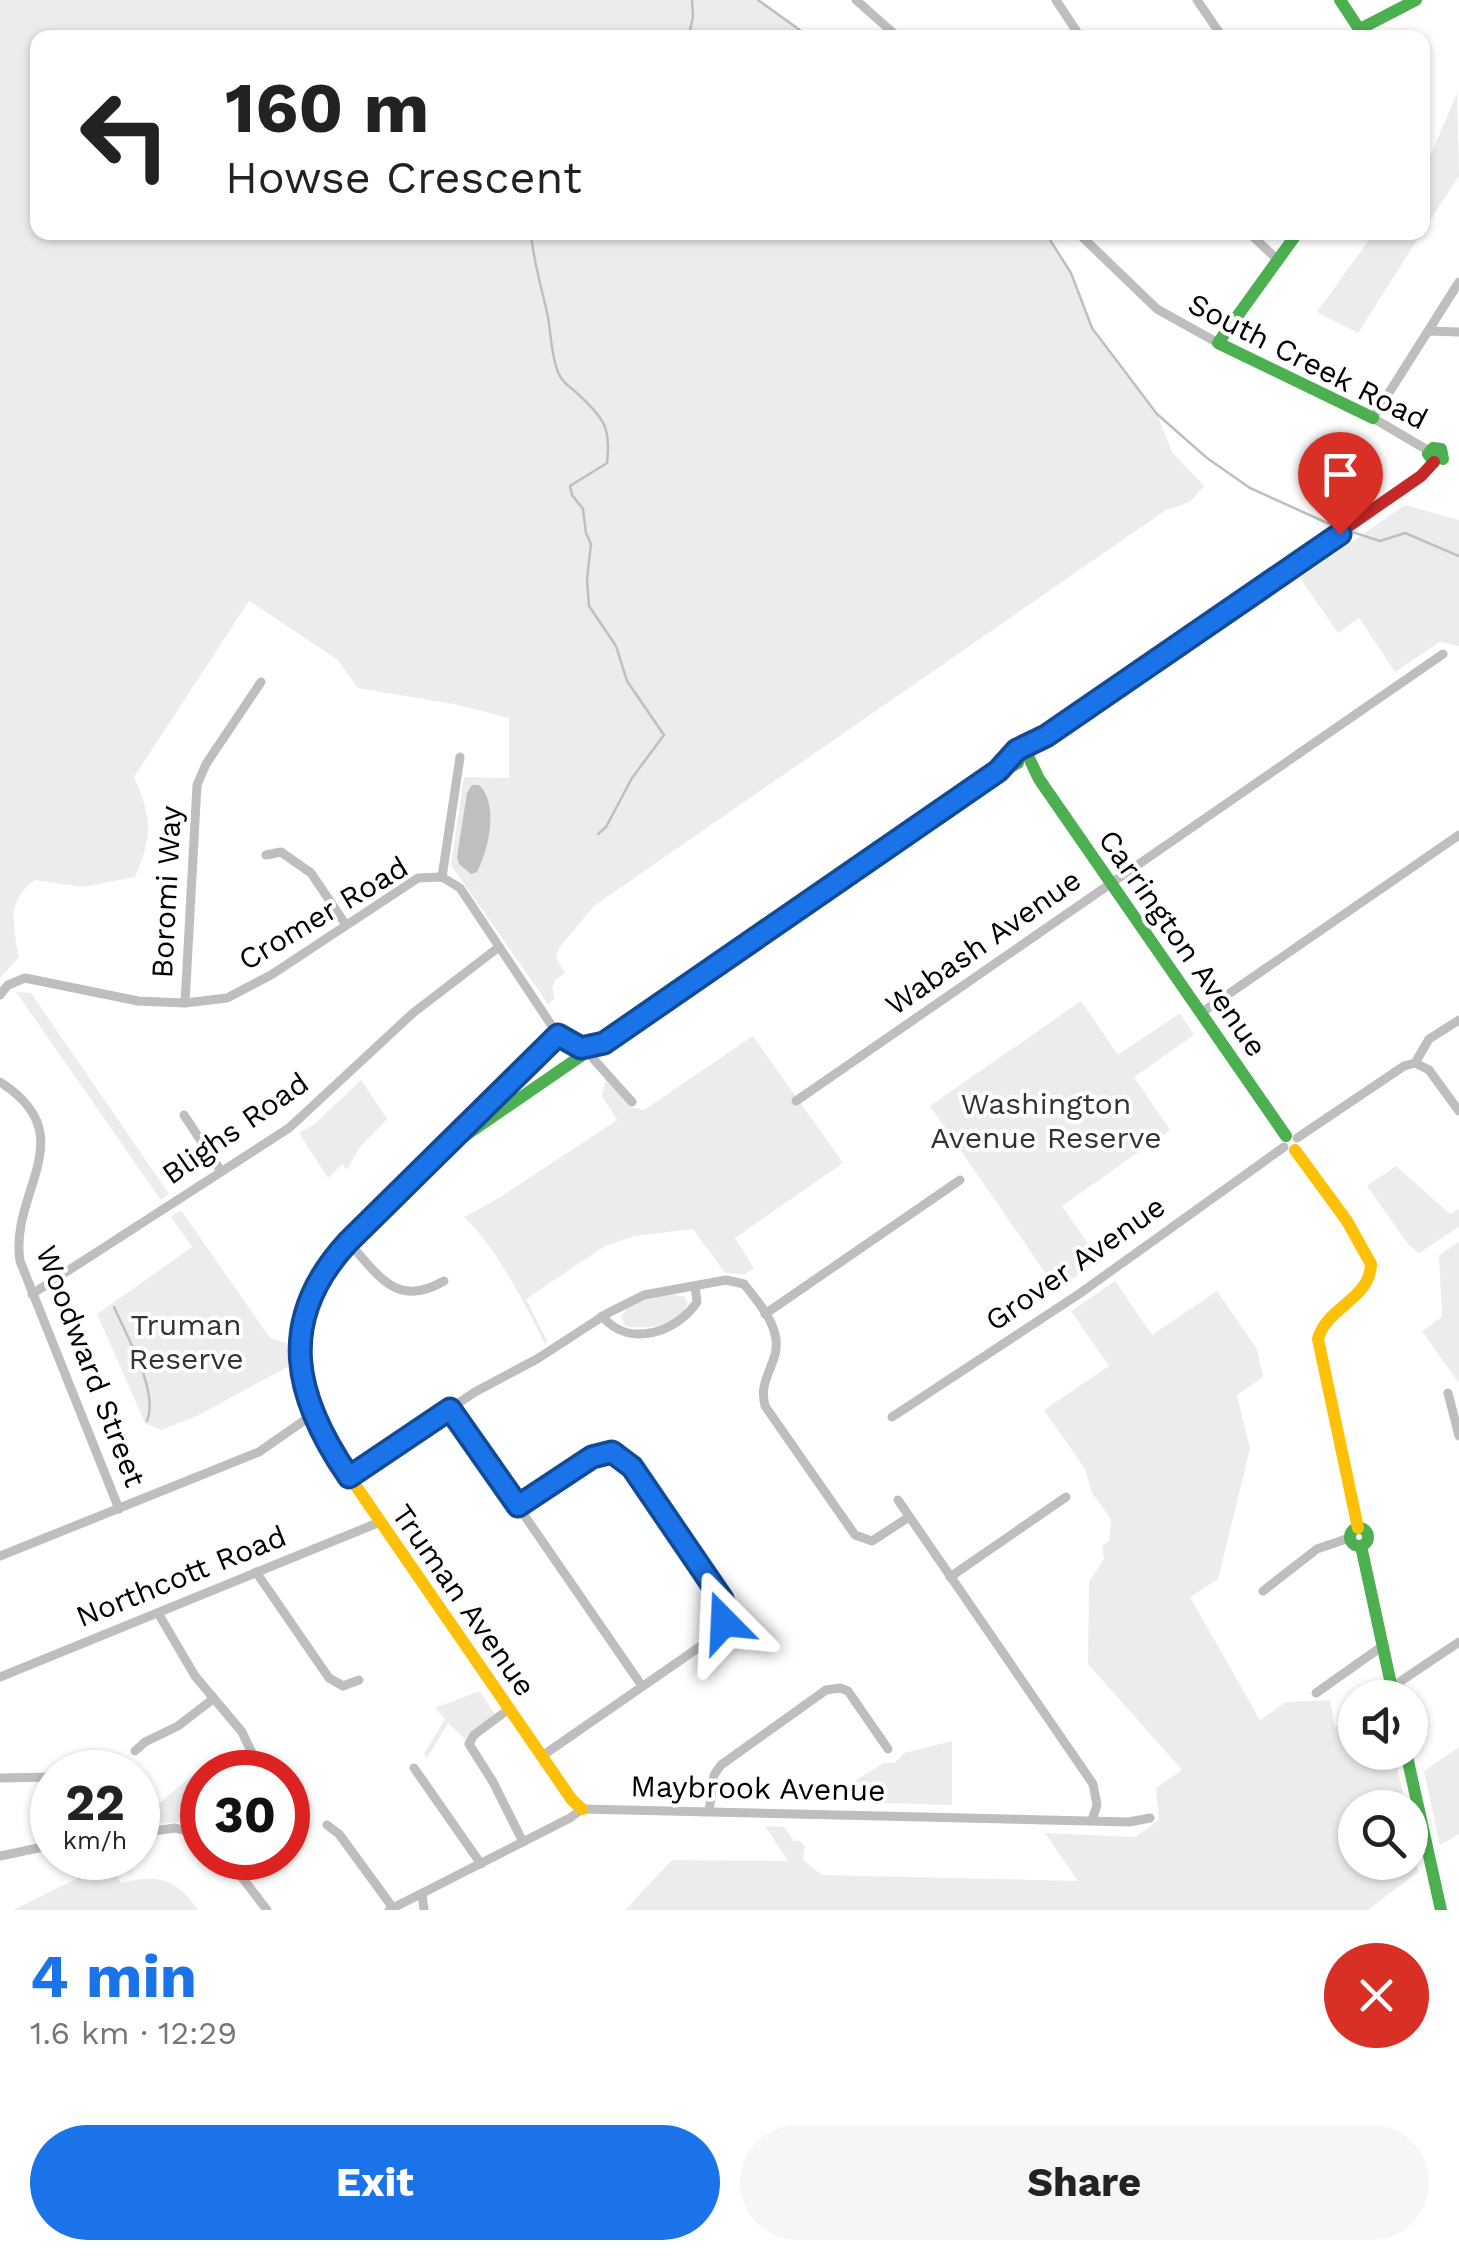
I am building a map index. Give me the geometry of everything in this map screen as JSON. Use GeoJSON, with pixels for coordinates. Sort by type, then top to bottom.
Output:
{"type":"FeatureCollection","features":[{"type":"Feature","properties":{"kind":"street"},"geometry":{"type":"LineString","coordinates":[[856,0],[890,30]]}},
{"type":"Feature","properties":{"kind":"street"},"geometry":{"type":"LineString","coordinates":[[1056,0],[1077,30]]}},
{"type":"Feature","properties":{"kind":"street"},"geometry":{"type":"LineString","coordinates":[[1197,0],[1217,30]]}},
{"type":"Feature","properties":{"kind":"street"},"geometry":{"type":"LineString","coordinates":[[1340,0],[1360,30]]}},
{"type":"Feature","properties":{"kind":"street"},"geometry":{"type":"LineString","coordinates":[[1367,30],[1416,0]]}},
{"type":"Feature","properties":{"kind":"street","name":"South Creek Road"},"geometry":{"type":"LineString","coordinates":[[1085,240],[1157,309],[1373,418],[1435,457],[1459,460]]}},
{"type":"Feature","properties":{"kind":"street"},"geometry":{"type":"LineString","coordinates":[[1257,240],[1278,260]]}},
{"type":"Feature","properties":{"kind":"street"},"geometry":{"type":"LineString","coordinates":[[1218,343],[1292,240]]}},
{"type":"Feature","properties":{"kind":"street"},"geometry":{"type":"LineString","coordinates":[[1373,418],[1459,282]]}},
{"type":"Feature","properties":{"kind":"street"},"geometry":{"type":"LineString","coordinates":[[1428,330],[1459,332]]}},
{"type":"Feature","properties":{"kind":"street"},"geometry":{"type":"LineString","coordinates":[[450,1145],[466,1138],[1022,757],[1046,736],[1421,476],[1435,457]]}},
{"type":"Feature","properties":{"kind":"street","name":"Wabash Avenue"},"geometry":{"type":"LineString","coordinates":[[796,1101],[1444,654]]}},
{"type":"Feature","properties":{"kind":"street","name":"Boromi Way"},"geometry":{"type":"LineString","coordinates":[[185,1003],[197,785],[206,764],[261,682]]}},
{"type":"Feature","properties":{"kind":"street"},"geometry":{"type":"LineString","coordinates":[[442,876],[460,756]]}},
{"type":"Feature","properties":{"kind":"street","name":"Carrington Avenue"},"geometry":{"type":"LineString","coordinates":[[1022,757],[1370,1258],[1371,1274],[1362,1291],[1330,1313],[1320,1329],[1319,1352],[1356,1538]]}},
{"type":"Feature","properties":{"kind":"street"},"geometry":{"type":"LineString","coordinates":[[1201,1012],[1459,836]]}},
{"type":"Feature","properties":{"kind":"street"},"geometry":{"type":"LineString","coordinates":[[280,852],[282,840]]}},
{"type":"Feature","properties":{"kind":"street"},"geometry":{"type":"LineString","coordinates":[[266,855],[280,852],[311,873],[346,925]]}},
{"type":"Feature","properties":{"kind":"street","name":"Cromer Road"},"geometry":{"type":"LineString","coordinates":[[0,995],[8,985],[25,978],[138,1002],[185,1003],[227,998],[418,878],[442,876],[460,888],[558,1035]]}},
{"type":"Feature","properties":{"kind":"street","name":"Blighs Road"},"geometry":{"type":"LineString","coordinates":[[32,1294],[306,1115],[413,1013],[499,947]]}},
{"type":"Feature","properties":{"kind":"street","name":"Grover Avenue"},"geometry":{"type":"LineString","coordinates":[[892,1417],[1079,1294],[1290,1143],[1404,1066],[1414,1064],[1430,1040],[1459,1020]]}},
{"type":"Feature","properties":{"kind":"street"},"geometry":{"type":"LineString","coordinates":[[450,1145],[558,1035],[593,1050],[632,1102]]}},
{"type":"Feature","properties":{"kind":"street"},"geometry":{"type":"LineString","coordinates":[[1414,1064],[1430,1070],[1459,1111]]}},
{"type":"Feature","properties":{"kind":"street","name":"Woodward Street"},"geometry":{"type":"LineString","coordinates":[[0,1082],[29,1104],[39,1124],[41,1164],[20,1220],[20,1261],[118,1509]]}},
{"type":"Feature","properties":{"kind":"street"},"geometry":{"type":"LineString","coordinates":[[184,1115],[220,1171]]}},
{"type":"Feature","properties":{"kind":"street","name":"Truman Avenue"},"geometry":{"type":"LineString","coordinates":[[450,1145],[348,1242],[322,1276],[304,1324],[300,1370],[312,1415],[349,1477],[572,1800],[582,1809]]}},
{"type":"Feature","properties":{"kind":"street"},"geometry":{"type":"LineString","coordinates":[[765,1314],[960,1180]]}},
{"type":"Feature","properties":{"kind":"street"},"geometry":{"type":"LineString","coordinates":[[348,1242],[399,1291],[413,1294],[444,1281]]}},
{"type":"Feature","properties":{"kind":"street"},"geometry":{"type":"LineString","coordinates":[[349,1477],[450,1409],[644,1294],[726,1280],[744,1284],[772,1326],[776,1349],[762,1387],[765,1406],[855,1534],[872,1541],[910,1517]]}},
{"type":"Feature","properties":{"kind":"street"},"geometry":{"type":"LineString","coordinates":[[602,1316],[618,1328],[637,1334],[662,1331],[686,1318],[697,1302],[695,1286]]}},
{"type":"Feature","properties":{"kind":"street"},"geometry":{"type":"LineString","coordinates":[[1448,1393],[1459,1436]]}},
{"type":"Feature","properties":{"kind":"street"},"geometry":{"type":"LineString","coordinates":[[450,1409],[642,1686]]}},
{"type":"Feature","properties":{"kind":"street"},"geometry":{"type":"LineString","coordinates":[[0,1556],[258,1452],[312,1415]]}},
{"type":"Feature","properties":{"kind":"street"},"geometry":{"type":"LineString","coordinates":[[518,1506],[602,1453],[620,1456],[632,1467],[726,1610],[718,1633],[542,1756]]}},
{"type":"Feature","properties":{"kind":"street"},"geometry":{"type":"LineString","coordinates":[[950,1577],[1066,1497]]}},
{"type":"Feature","properties":{"kind":"street"},"geometry":{"type":"LineString","coordinates":[[898,1500],[1093,1784],[1097,1805],[1092,1820]]}},
{"type":"Feature","properties":{"kind":"street","name":"Northcott Road"},"geometry":{"type":"LineString","coordinates":[[0,1676],[380,1522]]}},
{"type":"Feature","properties":{"kind":"street"},"geometry":{"type":"LineString","coordinates":[[1263,1591],[1317,1549],[1356,1538],[1391,1680]]}},
{"type":"Feature","properties":{"kind":"street"},"geometry":{"type":"LineString","coordinates":[[256,1572],[329,1678],[343,1686],[359,1680]]}},
{"type":"Feature","properties":{"kind":"street"},"geometry":{"type":"LineString","coordinates":[[158,1612],[195,1676],[242,1732],[251,1750]]}},
{"type":"Feature","properties":{"kind":"street"},"geometry":{"type":"LineString","coordinates":[[1409,1680],[1459,1642]]}},
{"type":"Feature","properties":{"kind":"street"},"geometry":{"type":"LineString","coordinates":[[1316,1693],[1384,1645]]}},
{"type":"Feature","properties":{"kind":"street"},"geometry":{"type":"LineString","coordinates":[[709,1812],[714,1775],[722,1765],[826,1690],[840,1688],[848,1692],[888,1749]]}},
{"type":"Feature","properties":{"kind":"street"},"geometry":{"type":"LineString","coordinates":[[135,1750],[178,1726],[213,1699]]}},
{"type":"Feature","properties":{"kind":"street"},"geometry":{"type":"LineString","coordinates":[[509,1709],[474,1735],[469,1744],[523,1842]]}},
{"type":"Feature","properties":{"kind":"street"},"geometry":{"type":"LineString","coordinates":[[414,1768],[481,1864]]}},
{"type":"Feature","properties":{"kind":"street"},"geometry":{"type":"LineString","coordinates":[[1410,1770],[1441,1910]]}},
{"type":"Feature","properties":{"kind":"street"},"geometry":{"type":"LineString","coordinates":[[0,1778],[30,1777]]}},
{"type":"Feature","properties":{"kind":"street"},"geometry":{"type":"LineString","coordinates":[[327,1825],[340,1834],[391,1909],[582,1809]]}},
{"type":"Feature","properties":{"kind":"street","name":"Maybrook Avenue"},"geometry":{"type":"LineString","coordinates":[[582,1809],[1129,1822],[1150,1818]]}},
{"type":"Feature","properties":{"kind":"street"},"geometry":{"type":"LineString","coordinates":[[0,1856],[30,1850]]}},
{"type":"Feature","properties":{"kind":"street"},"geometry":{"type":"LineString","coordinates":[[244,1880],[267,1910]]}},
{"type":"Feature","properties":{"kind":"street"},"geometry":{"type":"LineString","coordinates":[[422,1894],[424,1910]]}},
{"type":"Feature","properties":{"kind":"green space"},"geometry":{"type":"Polygon","coordinates":[[[0,0],[758,0],[801,30],[30,30],[30,240],[1050,240],[1071,273],[1092,328],[1157,414],[1172,452],[1204,486],[1190,502],[1166,510],[594,906],[559,948],[556,958],[565,973],[555,980],[555,998],[548,1004],[451,865],[464,777],[509,778],[509,718],[454,704],[358,688],[338,660],[249,601],[134,777],[148,827],[135,877],[83,887],[35,880],[19,896],[14,914],[19,957],[0,978],[0,0]]]}},
{"type":"Feature","properties":{"kind":"green space"},"geometry":{"type":"Polygon","coordinates":[[[1457,93],[1459,176],[1430,220],[1430,155],[1457,93]]]}},
{"type":"Feature","properties":{"kind":"green space"},"geometry":{"type":"Polygon","coordinates":[[[1369,240],[1417,240],[1358,333],[1317,312],[1369,240]]]}},
{"type":"Feature","properties":{"kind":"green space"},"geometry":{"type":"Polygon","coordinates":[[[1405,505],[1459,520],[1459,646],[1440,642],[1395,672],[1359,618],[1338,633],[1300,578],[1405,505]]]}},
{"type":"Feature","properties":{"kind":"green space"},"geometry":{"type":"Polygon","coordinates":[[[16,992],[31,993],[169,1194],[161,1200],[16,992]]]}},
{"type":"Feature","properties":{"kind":"green space","name":"Washington Avenue Reserve"},"geometry":{"type":"Polygon","coordinates":[[[1081,1001],[1118,1055],[1180,1013],[1194,1035],[1134,1077],[1170,1130],[1062,1206],[1099,1260],[1057,1290],[930,1106],[1081,1001]]]}},
{"type":"Feature","properties":{"kind":"green space"},"geometry":{"type":"Polygon","coordinates":[[[753,1036],[843,1163],[735,1238],[754,1268],[745,1274],[725,1273],[693,1229],[634,1236],[605,1246],[526,1299],[548,1342],[545,1344],[499,1261],[464,1217],[617,1120],[602,1096],[606,1079],[631,1107],[644,1110],[753,1036]]]}},
{"type":"Feature","properties":{"kind":"green space"},"geometry":{"type":"Polygon","coordinates":[[[361,1080],[387,1119],[359,1148],[347,1170],[342,1164],[328,1178],[299,1133],[316,1123],[361,1080]]]}},
{"type":"Feature","properties":{"kind":"green space"},"geometry":{"type":"Polygon","coordinates":[[[1396,1166],[1450,1214],[1459,1209],[1459,1227],[1419,1253],[1408,1244],[1367,1186],[1396,1166]]]}},
{"type":"Feature","properties":{"kind":"green space","name":"Truman Reserve"},"geometry":{"type":"Polygon","coordinates":[[[181,1210],[270,1338],[289,1344],[289,1366],[199,1415],[161,1430],[145,1423],[97,1314],[192,1247],[171,1217],[181,1210]]]}},
{"type":"Feature","properties":{"kind":"green space"},"geometry":{"type":"Polygon","coordinates":[[[1459,1242],[1459,1383],[1422,1331],[1442,1317],[1439,1255],[1459,1242]]]}},
{"type":"Feature","properties":{"kind":"green space"},"geometry":{"type":"Polygon","coordinates":[[[1115,1281],[1152,1335],[1217,1291],[1257,1349],[1263,1377],[1237,1395],[1250,1449],[1218,1579],[1190,1597],[1260,1720],[1286,1702],[1330,1700],[1335,1727],[1338,1725],[1338,1770],[1398,1770],[1402,1790],[1338,1790],[1338,1880],[1407,1880],[1368,1910],[625,1910],[672,1860],[788,1861],[765,1826],[784,1827],[794,1841],[805,1847],[803,1860],[822,1875],[1078,1881],[1045,1833],[1135,1837],[1159,1820],[1156,1788],[1182,1770],[1088,1664],[1089,1582],[1104,1559],[1102,1546],[1109,1541],[1111,1519],[1092,1493],[1085,1469],[1044,1410],[1109,1366],[1071,1311],[1115,1281]]]}},
{"type":"Feature","properties":{"kind":"green space"},"geometry":{"type":"Polygon","coordinates":[[[671,1295],[684,1296],[688,1304],[669,1322],[651,1327],[625,1326],[621,1316],[631,1306],[671,1295]]]}},
{"type":"Feature","properties":{"kind":"green space"},"geometry":{"type":"Polygon","coordinates":[[[480,1691],[495,1715],[467,1741],[448,1723],[427,1758],[424,1754],[445,1719],[435,1708],[480,1691]]]}},
{"type":"Feature","properties":{"kind":"green space"},"geometry":{"type":"Polygon","coordinates":[[[952,1741],[952,1805],[852,1802],[848,1785],[884,1763],[895,1763],[904,1753],[952,1741]]]}},
{"type":"Feature","properties":{"kind":"green space"},"geometry":{"type":"Polygon","coordinates":[[[1459,1744],[1459,1834],[1440,1845],[1424,1771],[1459,1744]]]}},
{"type":"Feature","properties":{"kind":"green space"},"geometry":{"type":"Polygon","coordinates":[[[180,1786],[180,1822],[160,1824],[160,1803],[180,1786]]]}},
{"type":"Feature","properties":{"kind":"green space"},"geometry":{"type":"Polygon","coordinates":[[[74,1880],[121,1883],[160,1880],[182,1891],[198,1910],[13,1910],[74,1880]]]}},
{"type":"Feature","properties":{"kind":"shaded area"},"geometry":{"type":"Polygon","coordinates":[[[472,785],[479,785],[485,793],[490,827],[477,872],[471,874],[457,857],[467,793],[472,785]]]}},
{"type":"Feature","properties":{"kind":"waterway"},"geometry":{"type":"LineString","coordinates":[[690,30],[692,0]]}},
{"type":"Feature","properties":{"kind":"waterway"},"geometry":{"type":"LineString","coordinates":[[758,0],[800,30]]}},
{"type":"Feature","properties":{"kind":"waterway"},"geometry":{"type":"LineString","coordinates":[[532,240],[558,372],[595,411],[607,433],[607,463],[570,486],[583,509],[591,544],[589,606],[616,646],[627,681],[664,735],[598,834]]}},
{"type":"Feature","properties":{"kind":"waterway"},"geometry":{"type":"LineString","coordinates":[[1050,240],[1071,273],[1092,328],[1157,414],[1207,458],[1250,488],[1336,527]]}},
{"type":"Feature","properties":{"kind":"waterway"},"geometry":{"type":"LineString","coordinates":[[1349,531],[1380,541],[1405,533],[1459,556]]}},
{"type":"Feature","properties":{"kind":"waterway"},"geometry":{"type":"LineString","coordinates":[[114,1307],[145,1380],[150,1409],[147,1421]]}},
{"type":"Feature","properties":{"kind":"traffic: fast"},"geometry":{"type":"LineString","coordinates":[[1340,0],[1360,30]]}},
{"type":"Feature","properties":{"kind":"traffic: fast"},"geometry":{"type":"LineString","coordinates":[[1360,29],[1416,0]]}},
{"type":"Feature","properties":{"kind":"traffic: fast"},"geometry":{"type":"LineString","coordinates":[[1292,240],[1218,343],[1373,418]]}},
{"type":"Feature","properties":{"kind":"traffic: fast"},"geometry":{"type":"LineString","coordinates":[[1434,462],[1428,454],[1433,448],[1441,449],[1443,459]]}},
{"type":"Feature","properties":{"kind":"traffic: fast"},"geometry":{"type":"LineString","coordinates":[[1029,758],[1039,779],[1286,1136]]}},
{"type":"Feature","properties":{"kind":"traffic: fast"},"geometry":{"type":"LineString","coordinates":[[453,1144],[969,789],[1018,763]]}},
{"type":"Feature","properties":{"kind":"traffic: fast"},"geometry":{"type":"LineString","coordinates":[[315,1417],[302,1369],[305,1326],[321,1285],[348,1244],[558,1035],[581,1048],[597,1046]]}},
{"type":"Feature","properties":{"kind":"traffic: fast"},"geometry":{"type":"LineString","coordinates":[[1359,1528],[1366,1530],[1368,1537],[1366,1544],[1359,1546],[1352,1544],[1350,1537],[1352,1530],[1359,1528]]}},
{"type":"Feature","properties":{"kind":"traffic: fast"},"geometry":{"type":"LineString","coordinates":[[1361,1546],[1390,1680]]}},
{"type":"Feature","properties":{"kind":"traffic: fast"},"geometry":{"type":"LineString","coordinates":[[1410,1770],[1441,1910]]}},
{"type":"Feature","properties":{"kind":"traffic: slow"},"geometry":{"type":"LineString","coordinates":[[1295,1150],[1347,1221],[1371,1264],[1364,1286],[1330,1318],[1318,1339],[1358,1528]]}},
{"type":"Feature","properties":{"kind":"traffic: slow"},"geometry":{"type":"LineString","coordinates":[[315,1417],[327,1444],[572,1800],[582,1809]]}},
{"type":"Feature","properties":{"kind":"traffic: jam"},"geometry":{"type":"LineString","coordinates":[[1001,768],[1017,750],[1046,736],[1421,476],[1434,462]]}},
{"type":"Feature","properties":{"kind":"route"},"geometry":{"type":"LineString","coordinates":[[724,1622],[726,1610],[722,1599],[632,1467],[612,1452],[592,1457],[518,1506],[450,1409],[349,1477],[312,1415],[300,1370],[304,1324],[322,1276],[348,1242],[558,1035],[581,1048],[604,1043],[998,771],[1017,750],[1046,736],[1340,534]]}}]}
